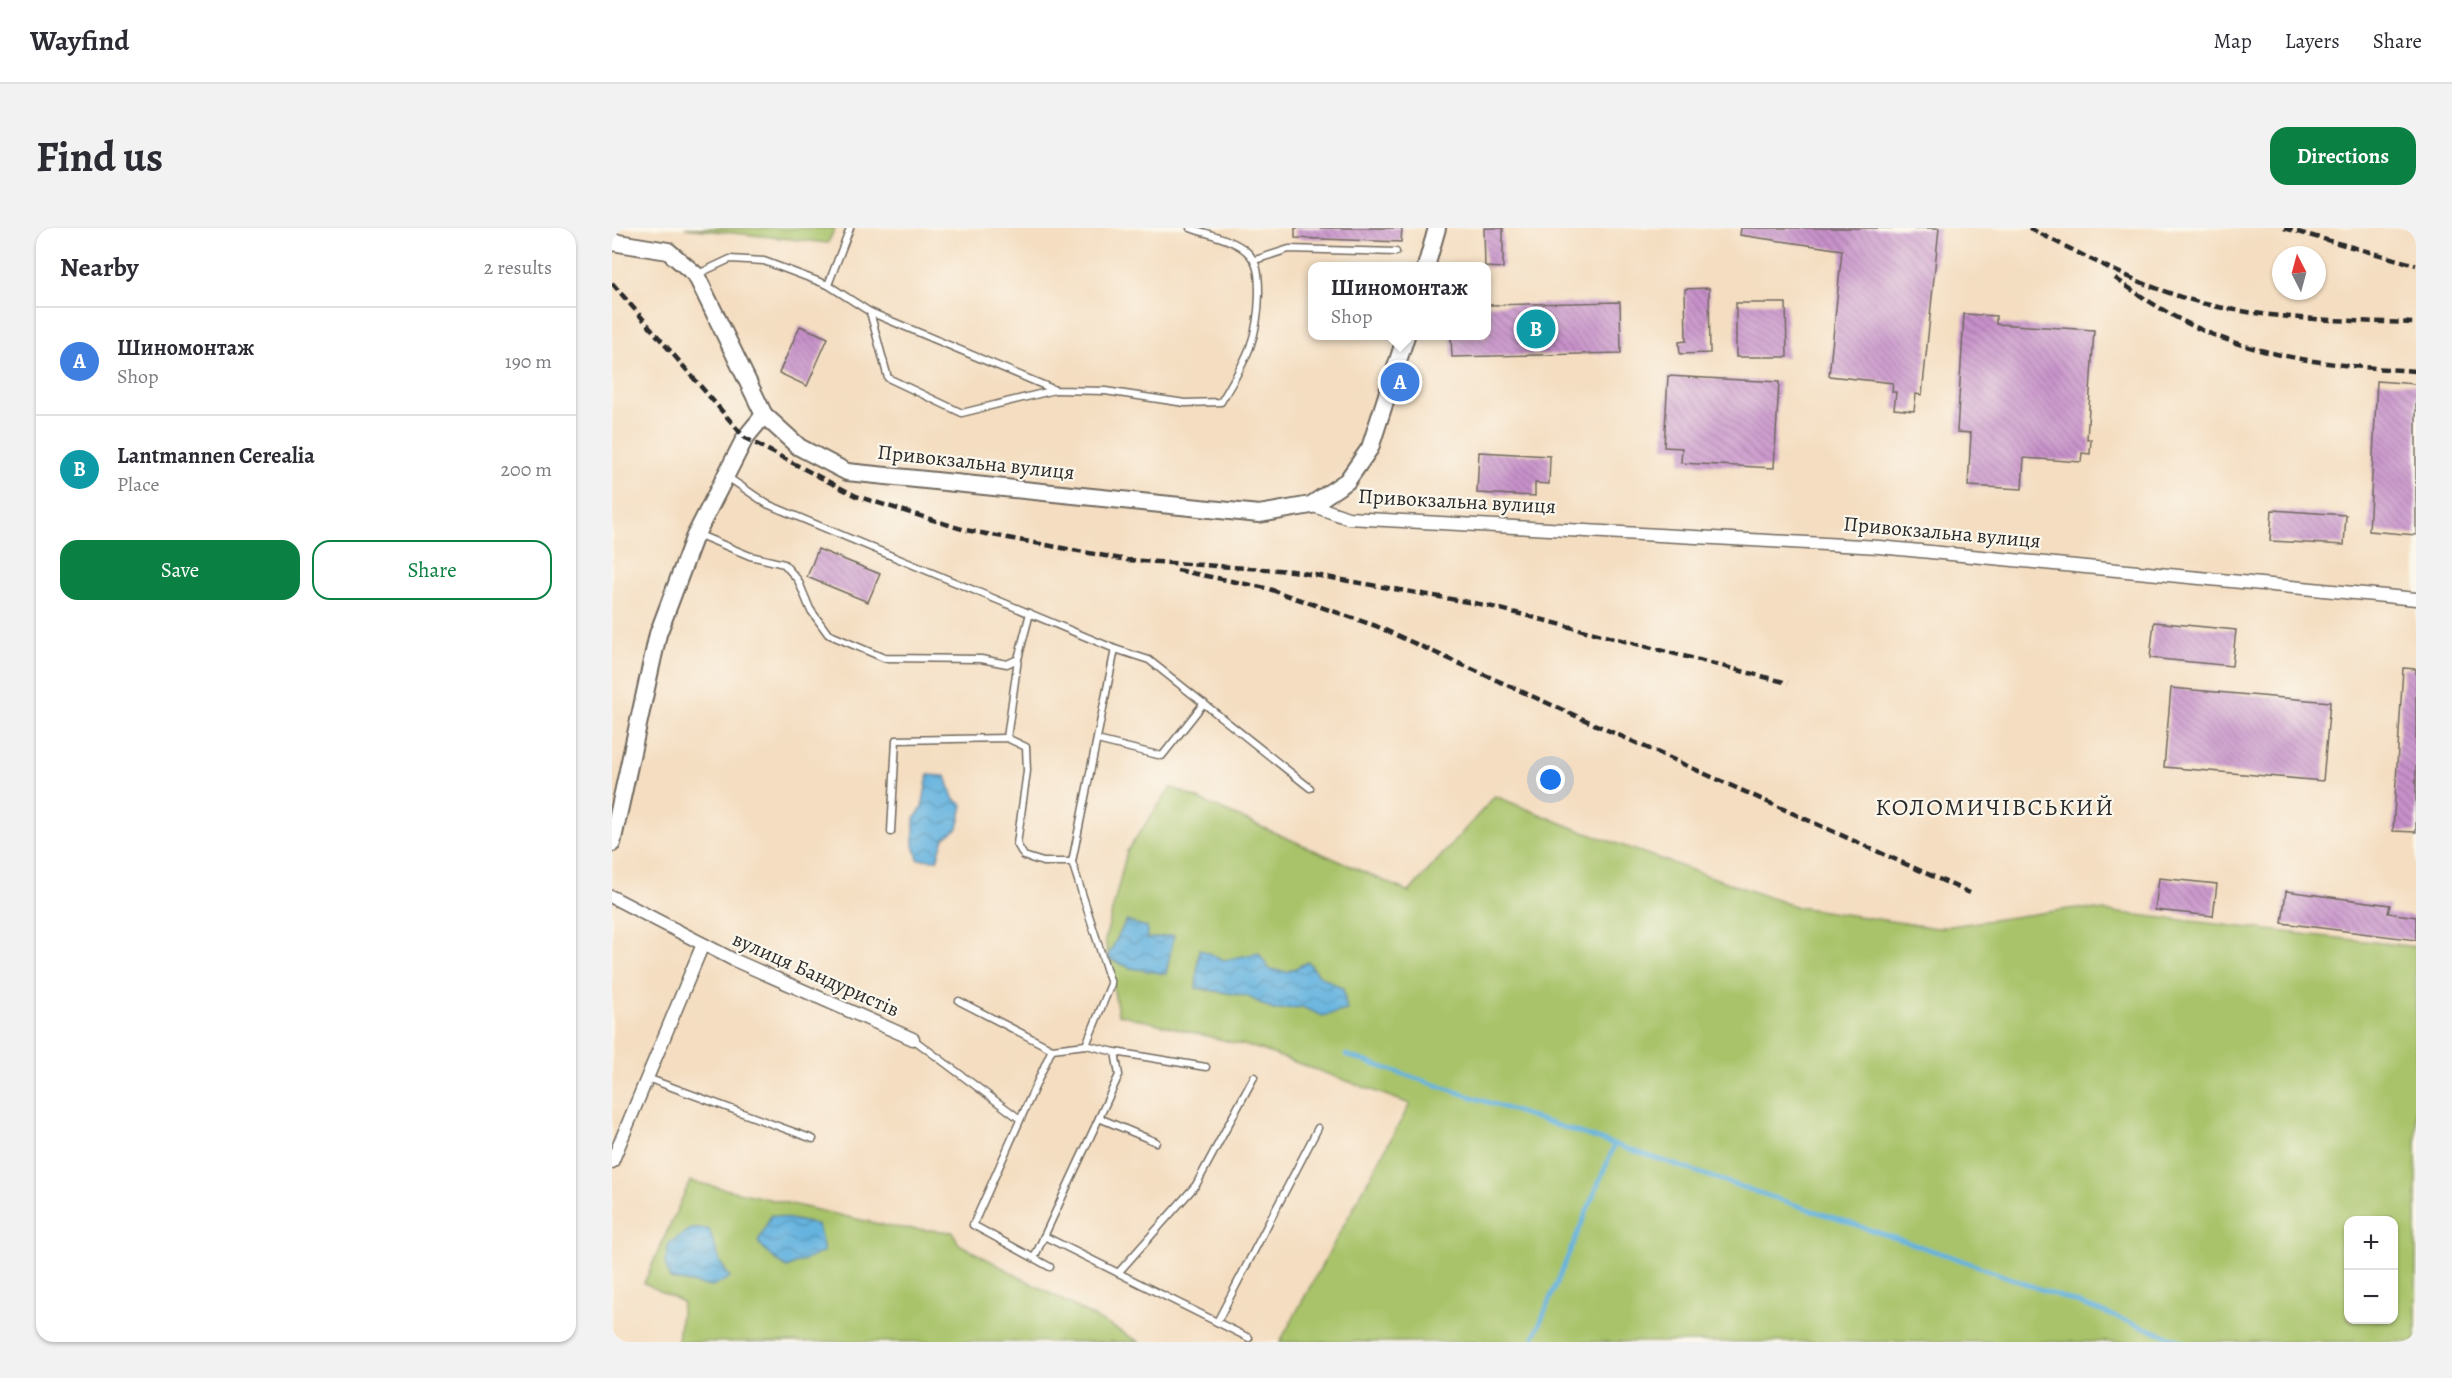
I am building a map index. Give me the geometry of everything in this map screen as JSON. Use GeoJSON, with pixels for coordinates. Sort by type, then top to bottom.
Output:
{"type":"FeatureCollection","features":[{"type":"Feature","properties":{"kind":"main road"},"geometry":{"type":"LineString","coordinates":[[1427,262],[1437,228]]}},
{"type":"Feature","properties":{"kind":"main road","name":"Привокзальна вулиця"},"geometry":{"type":"LineString","coordinates":[[612,242],[668,251],[696,275],[764,415],[799,447],[847,472],[1259,514],[1311,505]]}},
{"type":"Feature","properties":{"kind":"main road"},"geometry":{"type":"LineString","coordinates":[[1311,505],[1347,481],[1370,448],[1405,340]]}},
{"type":"Feature","properties":{"kind":"main road"},"geometry":{"type":"LineString","coordinates":[[612,843],[658,634],[697,534],[745,438],[764,415]]}},
{"type":"Feature","properties":{"kind":"street","name":"Привокзальна вулиця"},"geometry":{"type":"LineString","coordinates":[[1311,505],[1348,518],[1879,547],[2416,599]]}},
{"type":"Feature","properties":{"kind":"street","name":"вулиця Бандуристів"},"geometry":{"type":"LineString","coordinates":[[612,897],[703,944],[913,1039]]}},
{"type":"Feature","properties":{"kind":"street","name":"вулиця Бандуристів"},"geometry":{"type":"LineString","coordinates":[[612,1162],[703,944]]}},
{"type":"Feature","properties":{"kind":"lane"},"geometry":{"type":"LineString","coordinates":[[828,285],[850,228]]}},
{"type":"Feature","properties":{"kind":"lane"},"geometry":{"type":"LineString","coordinates":[[870,312],[888,378],[962,412],[1055,390],[1105,392],[1185,403],[1221,402],[1244,363],[1258,325],[1259,279],[1255,260],[1244,249],[1190,228]]}},
{"type":"Feature","properties":{"kind":"lane"},"geometry":{"type":"LineString","coordinates":[[1255,260],[1289,249],[1396,252]]}},
{"type":"Feature","properties":{"kind":"lane"},"geometry":{"type":"LineString","coordinates":[[696,275],[730,259],[764,261],[828,285],[870,312],[1055,390]]}},
{"type":"Feature","properties":{"kind":"lane"},"geometry":{"type":"LineString","coordinates":[[726,476],[767,504],[1115,649],[1149,660],[1310,788]]}},
{"type":"Feature","properties":{"kind":"lane"},"geometry":{"type":"LineString","coordinates":[[697,534],[750,556],[784,564],[798,579],[810,609],[828,634],[884,658],[981,659],[1007,664],[1018,658]]}},
{"type":"Feature","properties":{"kind":"lane"},"geometry":{"type":"LineString","coordinates":[[1007,738],[1018,658],[1030,613]]}},
{"type":"Feature","properties":{"kind":"lane"},"geometry":{"type":"LineString","coordinates":[[1086,1045],[1111,984],[1072,862],[1115,649]]}},
{"type":"Feature","properties":{"kind":"lane"},"geometry":{"type":"LineString","coordinates":[[1097,740],[1162,756],[1204,703]]}},
{"type":"Feature","properties":{"kind":"lane"},"geometry":{"type":"LineString","coordinates":[[891,832],[896,740],[1007,738],[1026,747],[1027,771],[1017,844],[1024,856],[1043,862],[1072,862]]}},
{"type":"Feature","properties":{"kind":"lane"},"geometry":{"type":"LineString","coordinates":[[959,1001],[1052,1049],[1086,1045],[1206,1067]]}},
{"type":"Feature","properties":{"kind":"lane"},"geometry":{"type":"LineString","coordinates":[[913,1039],[1020,1119]]}},
{"type":"Feature","properties":{"kind":"lane"},"geometry":{"type":"LineString","coordinates":[[1050,1267],[973,1225],[1052,1049]]}},
{"type":"Feature","properties":{"kind":"lane"},"geometry":{"type":"LineString","coordinates":[[1034,1258],[1119,1075],[1115,1052]]}},
{"type":"Feature","properties":{"kind":"lane"},"geometry":{"type":"LineString","coordinates":[[1118,1273],[1196,1185],[1254,1077]]}},
{"type":"Feature","properties":{"kind":"lane"},"geometry":{"type":"LineString","coordinates":[[647,1078],[813,1139]]}},
{"type":"Feature","properties":{"kind":"lane"},"geometry":{"type":"LineString","coordinates":[[1099,1118],[1156,1142]]}},
{"type":"Feature","properties":{"kind":"lane"},"geometry":{"type":"LineString","coordinates":[[1217,1322],[1318,1128]]}},
{"type":"Feature","properties":{"kind":"lane"},"geometry":{"type":"LineString","coordinates":[[1044,1236],[1249,1338]]}},
{"type":"Feature","properties":{"kind":"green space"},"geometry":{"type":"Polygon","coordinates":[[[685,228],[835,228],[828,243],[685,228]]]}},
{"type":"Feature","properties":{"kind":"green space"},"geometry":{"type":"Polygon","coordinates":[[[1171,787],[1409,892],[1495,796],[1581,831],[1797,907],[1937,928],[2076,908],[2416,947],[2416,1342],[1280,1342],[1410,1104],[1259,1049],[1118,1014],[1105,940],[1127,851],[1171,787]]]}},
{"type":"Feature","properties":{"kind":"green space"},"geometry":{"type":"Polygon","coordinates":[[[690,1181],[892,1227],[953,1232],[959,1244],[1140,1342],[678,1342],[682,1302],[644,1283],[690,1181]]]}},
{"type":"Feature","properties":{"kind":"water"},"geometry":{"type":"Polygon","coordinates":[[[928,775],[946,776],[953,798],[963,805],[958,828],[944,838],[937,860],[918,859],[914,845],[914,819],[922,808],[928,775]]]}},
{"type":"Feature","properties":{"kind":"water"},"geometry":{"type":"Polygon","coordinates":[[[1126,921],[1147,927],[1147,939],[1174,935],[1166,974],[1131,968],[1107,958],[1126,921]]]}},
{"type":"Feature","properties":{"kind":"water"},"geometry":{"type":"Polygon","coordinates":[[[1199,949],[1224,960],[1259,953],[1269,969],[1287,972],[1308,962],[1320,976],[1343,989],[1347,1010],[1323,1016],[1302,1007],[1273,1010],[1247,996],[1196,988],[1199,949]]]}},
{"type":"Feature","properties":{"kind":"water"},"geometry":{"type":"Polygon","coordinates":[[[771,1215],[818,1225],[824,1251],[787,1268],[758,1242],[771,1215]]]}},
{"type":"Feature","properties":{"kind":"water"},"geometry":{"type":"Polygon","coordinates":[[[691,1229],[709,1229],[720,1262],[730,1278],[712,1287],[670,1279],[665,1263],[669,1243],[691,1229]]]}},
{"type":"Feature","properties":{"kind":"building"},"geometry":{"type":"Polygon","coordinates":[[[1295,228],[1402,228],[1401,242],[1295,238],[1295,228]]]}},
{"type":"Feature","properties":{"kind":"building"},"geometry":{"type":"Polygon","coordinates":[[[1484,228],[1503,228],[1503,268],[1491,267],[1491,262],[1485,262],[1484,228]]]}},
{"type":"Feature","properties":{"kind":"building"},"geometry":{"type":"Polygon","coordinates":[[[1741,228],[1939,228],[1922,395],[1916,394],[1914,411],[1894,409],[1896,392],[1892,392],[1893,383],[1829,376],[1842,250],[1740,235],[1741,228]]]}},
{"type":"Feature","properties":{"kind":"building"},"geometry":{"type":"Polygon","coordinates":[[[1709,288],[1710,353],[1680,354],[1679,342],[1686,341],[1685,289],[1709,288]]]}},
{"type":"Feature","properties":{"kind":"building"},"geometry":{"type":"Polygon","coordinates":[[[1620,302],[1621,353],[1452,357],[1451,340],[1491,340],[1491,305],[1620,302]]]}},
{"type":"Feature","properties":{"kind":"building"},"geometry":{"type":"Polygon","coordinates":[[[1736,303],[1786,303],[1787,357],[1736,357],[1736,303]]]}},
{"type":"Feature","properties":{"kind":"building"},"geometry":{"type":"Polygon","coordinates":[[[1964,314],[1996,316],[1996,324],[2094,330],[2087,439],[2091,439],[2090,454],[2082,453],[2081,462],[2024,458],[2022,489],[1968,486],[1971,433],[1957,432],[1964,314]]]}},
{"type":"Feature","properties":{"kind":"building"},"geometry":{"type":"Polygon","coordinates":[[[800,326],[828,338],[807,386],[779,373],[800,326]]]}},
{"type":"Feature","properties":{"kind":"building"},"geometry":{"type":"Polygon","coordinates":[[[1668,376],[1779,382],[1774,468],[1681,463],[1682,448],[1664,447],[1668,376]]]}},
{"type":"Feature","properties":{"kind":"building"},"geometry":{"type":"Polygon","coordinates":[[[2377,381],[2416,384],[2416,535],[2369,531],[2377,381]]]}},
{"type":"Feature","properties":{"kind":"building"},"geometry":{"type":"Polygon","coordinates":[[[1479,452],[1550,456],[1549,484],[1535,483],[1535,496],[1477,493],[1479,452]]]}},
{"type":"Feature","properties":{"kind":"building"},"geometry":{"type":"Polygon","coordinates":[[[2272,510],[2346,515],[2344,545],[2270,541],[2272,510]]]}},
{"type":"Feature","properties":{"kind":"building"},"geometry":{"type":"Polygon","coordinates":[[[818,549],[880,574],[868,602],[807,577],[818,549]]]}},
{"type":"Feature","properties":{"kind":"building"},"geometry":{"type":"Polygon","coordinates":[[[2154,622],[2236,630],[2232,666],[2150,658],[2154,622]]]}},
{"type":"Feature","properties":{"kind":"building"},"geometry":{"type":"Polygon","coordinates":[[[2403,668],[2416,669],[2416,832],[2393,831],[2403,668]]]}},
{"type":"Feature","properties":{"kind":"building"},"geometry":{"type":"Polygon","coordinates":[[[2171,688],[2330,702],[2323,781],[2164,767],[2171,688]]]}},
{"type":"Feature","properties":{"kind":"building"},"geometry":{"type":"Polygon","coordinates":[[[2159,878],[2217,884],[2213,916],[2155,910],[2159,878]]]}},
{"type":"Feature","properties":{"kind":"building"},"geometry":{"type":"Polygon","coordinates":[[[2286,891],[2390,905],[2388,913],[2416,917],[2416,940],[2282,923],[2286,891]]]}},
{"type":"Feature","properties":{"kind":"waterway"},"geometry":{"type":"LineString","coordinates":[[1346,1055],[1961,1260],[2184,1342]]}},
{"type":"Feature","properties":{"kind":"waterway"},"geometry":{"type":"LineString","coordinates":[[1532,1342],[1615,1144]]}},
{"type":"Feature","properties":{"kind":"railway"},"geometry":{"type":"LineString","coordinates":[[2029,228],[2124,275],[2198,302],[2248,312],[2295,317],[2416,323]]}},
{"type":"Feature","properties":{"kind":"railway"},"geometry":{"type":"LineString","coordinates":[[2284,228],[2416,265]]}},
{"type":"Feature","properties":{"kind":"railway"},"geometry":{"type":"LineString","coordinates":[[2115,278],[2181,320],[2209,333],[2266,352],[2325,363],[2416,371]]}},
{"type":"Feature","properties":{"kind":"railway"},"geometry":{"type":"LineString","coordinates":[[612,283],[745,438],[856,496],[965,530],[1127,560],[1292,571],[1485,605],[1788,683]]}},
{"type":"Feature","properties":{"kind":"railway"},"geometry":{"type":"LineString","coordinates":[[1177,570],[1266,588],[1376,626],[1970,893]]}},
{"type":"Feature","properties":{"kind":"place","name":"Lantmannen Cerealia"},"geometry":{"type":"Point","coordinates":[1536,329]}},
{"type":"Feature","properties":{"kind":"place","name":"Шиномонтаж"},"geometry":{"type":"Point","coordinates":[1400,382]}},
{"type":"Feature","properties":{"kind":"district","name":"КОЛОМИЧІВСЬКИЙ"},"geometry":{"type":"Point","coordinates":[1995,807]}}]}
